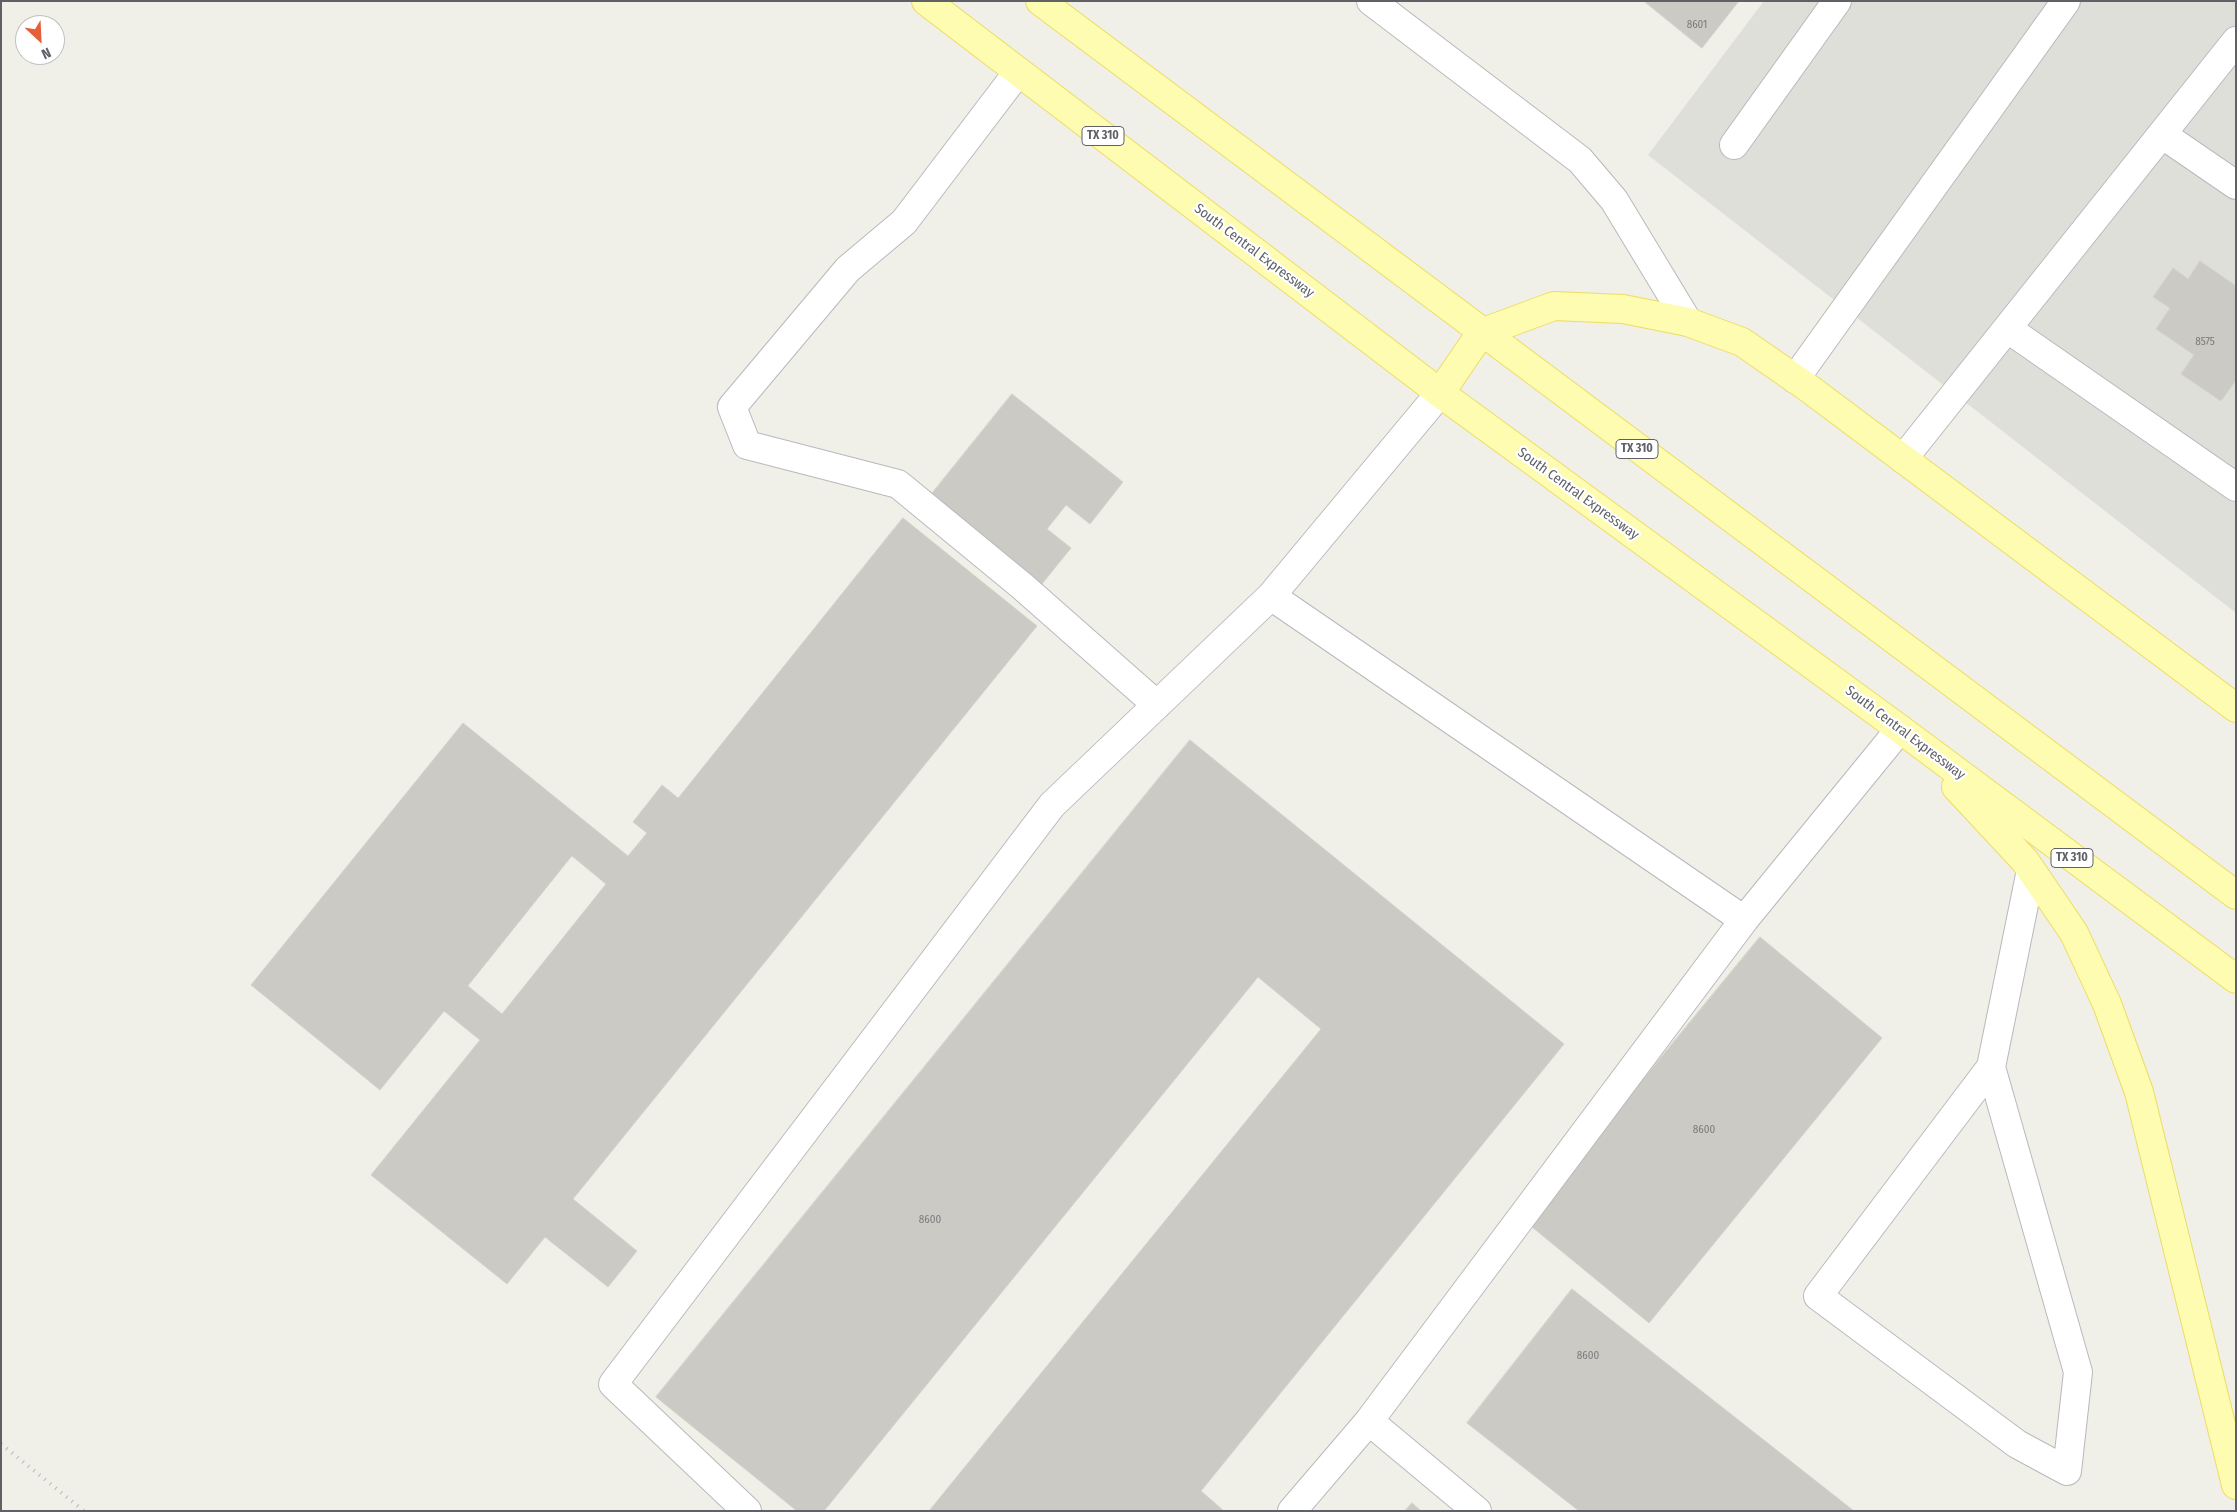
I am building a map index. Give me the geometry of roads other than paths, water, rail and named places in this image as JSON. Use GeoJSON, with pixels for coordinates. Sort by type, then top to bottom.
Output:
{"type":"FeatureCollection","features":[{"type":"Feature","properties":{"kind":"main road","name":"South Central Expressway"},"geometry":{"type":"LineString","coordinates":[[926,1],[1440,393],[1905,733],[2236,979]]}},
{"type":"Feature","properties":{"kind":"main road","name":"TX 310"},"geometry":{"type":"LineString","coordinates":[[1040,1],[1480,333],[2236,895]]}},
{"type":"Feature","properties":{"kind":"main road"},"geometry":{"type":"LineString","coordinates":[[1440,393],[1480,333],[1554,306],[1623,309],[1688,322],[1742,342],[1903,459],[2236,708]]}},
{"type":"Feature","properties":{"kind":"main road"},"geometry":{"type":"LineString","coordinates":[[1905,733],[2031,870],[2074,933],[2107,1004],[2139,1092],[2236,1485]]}},
{"type":"Feature","properties":{"kind":"lane"},"geometry":{"type":"LineString","coordinates":[[1371,1],[1580,160],[1614,200],[1688,322]]}},
{"type":"Feature","properties":{"kind":"lane"},"geometry":{"type":"LineString","coordinates":[[1734,145],[1837,1]]}},
{"type":"Feature","properties":{"kind":"lane"},"geometry":{"type":"LineString","coordinates":[[1795,379],[2066,1]]}},
{"type":"Feature","properties":{"kind":"lane"},"geometry":{"type":"LineString","coordinates":[[1903,459],[2236,41]]}},
{"type":"Feature","properties":{"kind":"lane"},"geometry":{"type":"LineString","coordinates":[[1018,72],[904,222],[848,269],[732,407],[747,445],[898,484],[1022,586],[1157,705]]}},
{"type":"Feature","properties":{"kind":"lane"},"geometry":{"type":"LineString","coordinates":[[2163,135],[2236,185]]}},
{"type":"Feature","properties":{"kind":"lane"},"geometry":{"type":"LineString","coordinates":[[2008,329],[2236,487]]}},
{"type":"Feature","properties":{"kind":"lane"},"geometry":{"type":"LineString","coordinates":[[747,1511],[613,1384],[1052,805],[1271,596],[1440,393]]}},
{"type":"Feature","properties":{"kind":"lane"},"geometry":{"type":"LineString","coordinates":[[1271,596],[1744,920]]}},
{"type":"Feature","properties":{"kind":"lane"},"geometry":{"type":"LineString","coordinates":[[1292,1511],[1369,1421],[1744,920],[1905,733]]}},
{"type":"Feature","properties":{"kind":"lane"},"geometry":{"type":"LineString","coordinates":[[1991,1067],[2078,1372],[2067,1471],[2017,1444],[1818,1296],[1991,1067],[2031,870]]}},
{"type":"Feature","properties":{"kind":"lane"},"geometry":{"type":"LineString","coordinates":[[1369,1421],[1478,1511]]}},
{"type":"Feature","properties":{"kind":"railway"},"geometry":{"type":"LineString","coordinates":[[1,1444],[84,1511]]}}]}
